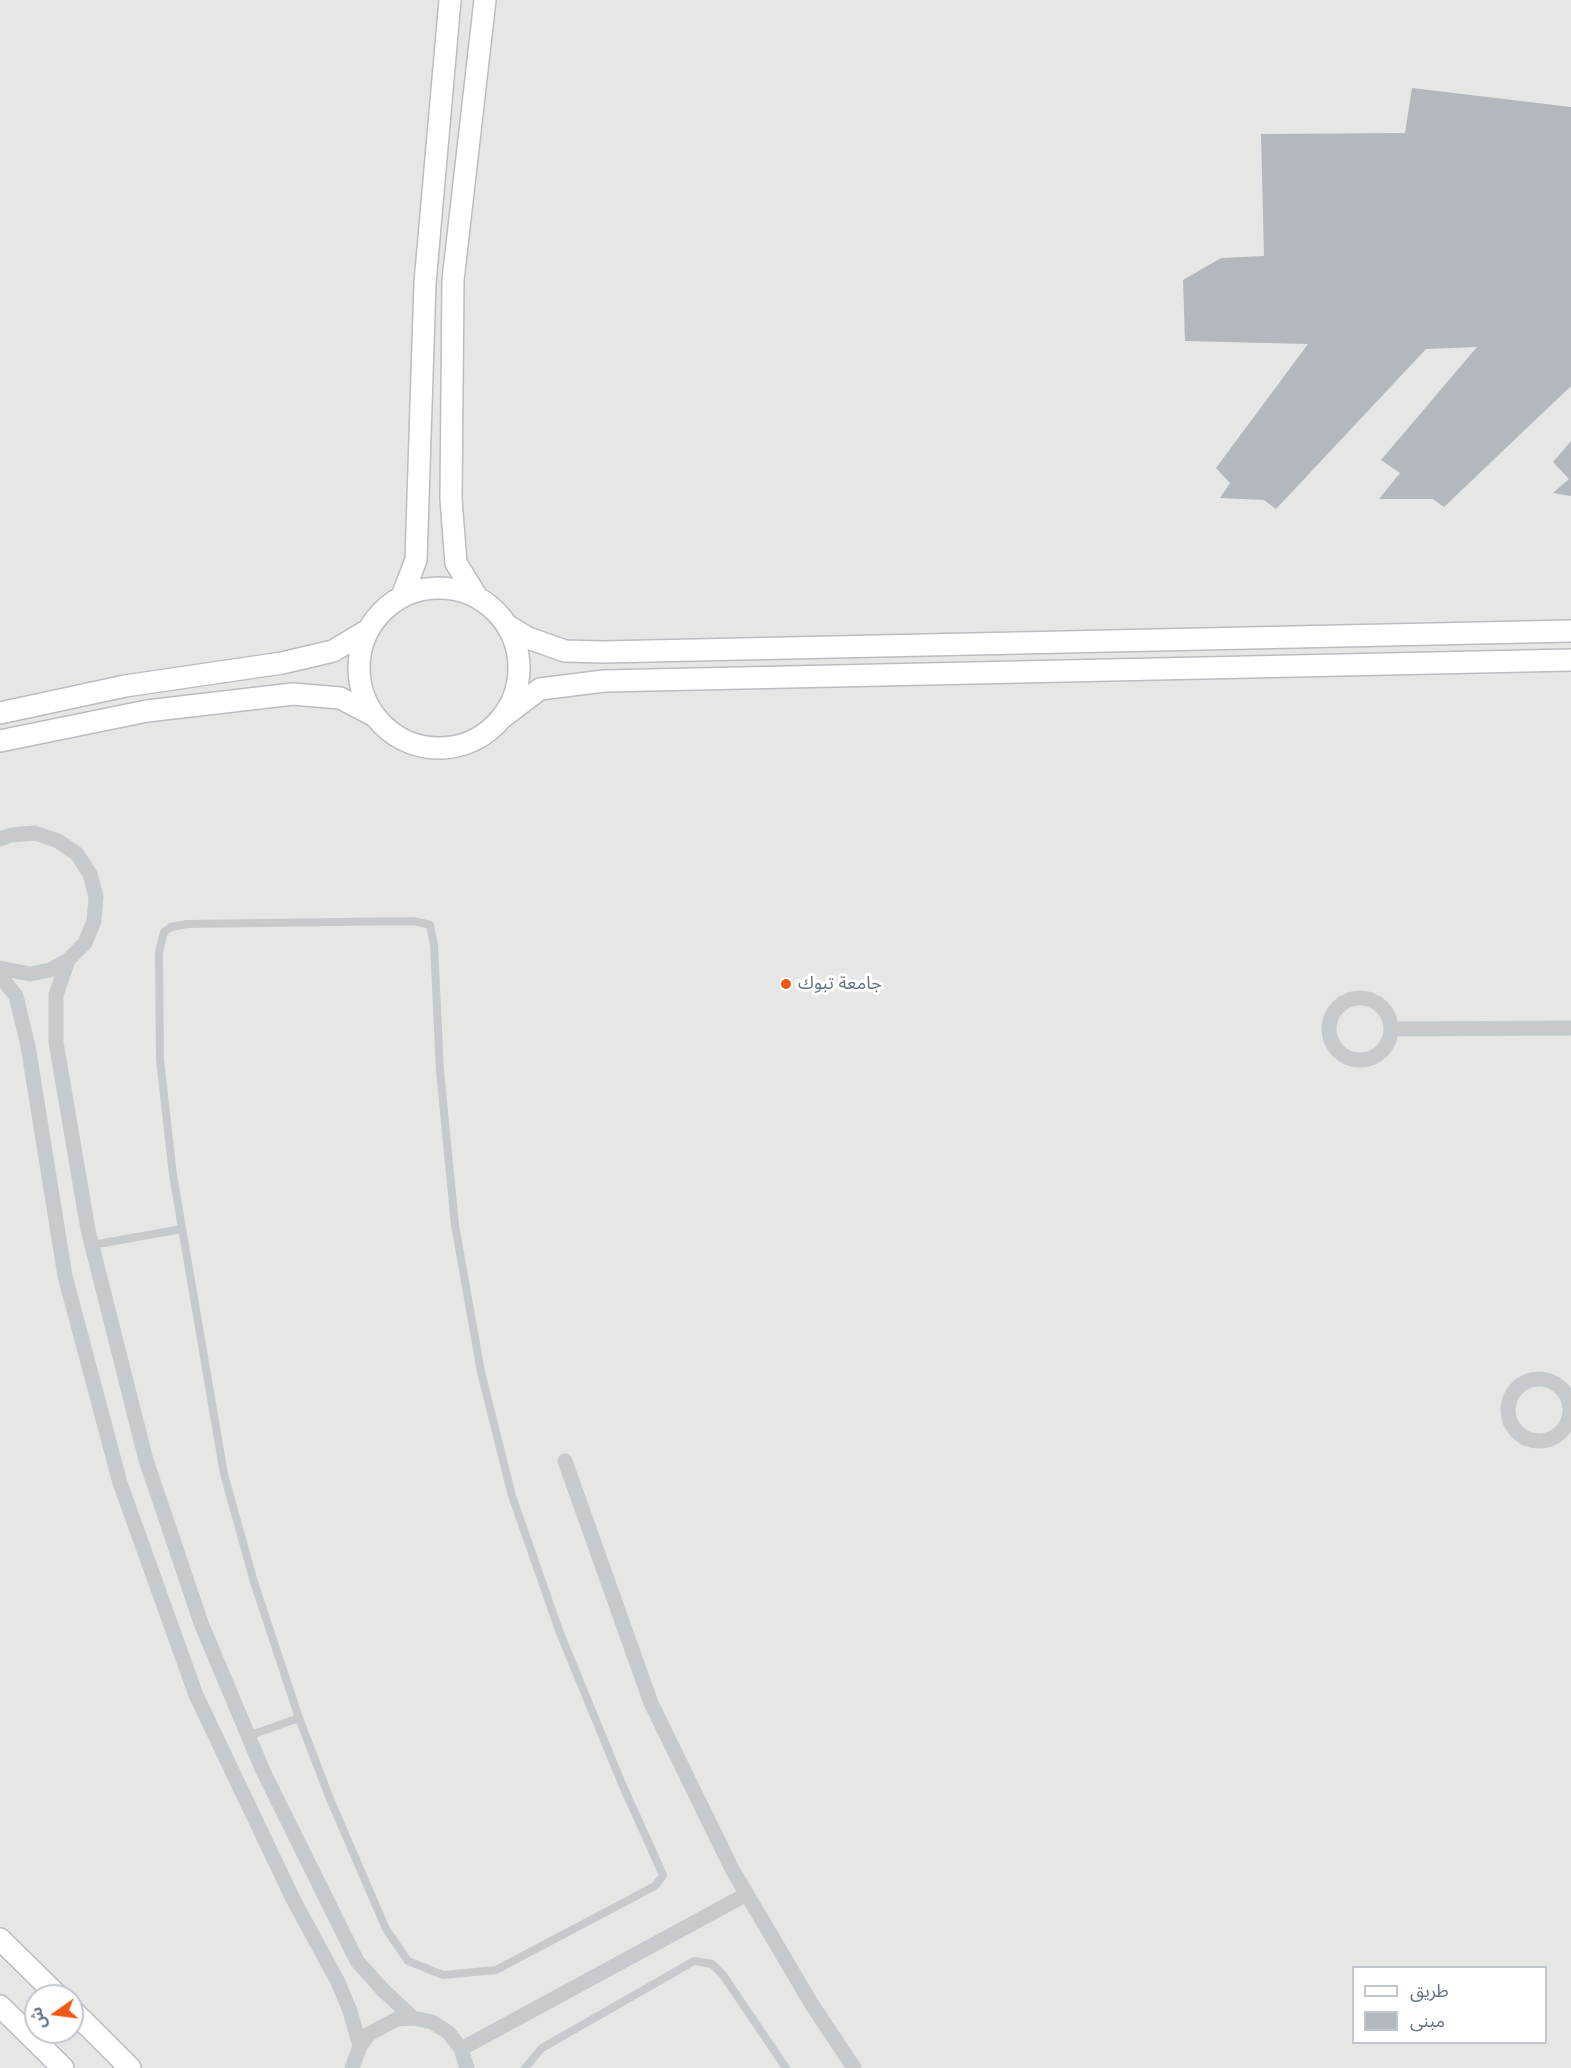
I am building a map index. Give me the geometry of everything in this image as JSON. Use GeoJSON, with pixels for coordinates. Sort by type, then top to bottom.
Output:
{"type":"FeatureCollection","features":[{"type":"Feature","properties":{"kind":"street"},"geometry":{"type":"LineString","coordinates":[[402,596],[416,560],[425,283],[450,0]]}},
{"type":"Feature","properties":{"kind":"street"},"geometry":{"type":"LineString","coordinates":[[477,597],[456,562],[453,520],[453,280],[485,0]]}},
{"type":"Feature","properties":{"kind":"street"},"geometry":{"type":"LineString","coordinates":[[503,717],[514,696],[519,672],[517,648],[508,626],[494,609],[477,597],[444,588],[427,588],[402,596],[383,610],[368,630],[360,651],[359,674],[364,696],[375,716],[392,733],[414,744],[439,748],[463,745],[478,737],[540,689],[604,681],[1571,660]]}},
{"type":"Feature","properties":{"kind":"street"},"geometry":{"type":"LineString","coordinates":[[508,626],[528,638],[565,651],[603,652],[1571,631]]}},
{"type":"Feature","properties":{"kind":"street"},"geometry":{"type":"LineString","coordinates":[[0,713],[125,686],[302,658],[333,651],[368,630]]}},
{"type":"Feature","properties":{"kind":"street"},"geometry":{"type":"LineString","coordinates":[[0,741],[147,711],[293,694],[340,698],[375,716]]}},
{"type":"Feature","properties":{"kind":"street"},"geometry":{"type":"LineString","coordinates":[[0,839],[11,834],[35,833],[58,841],[77,855],[90,874],[96,897],[94,921],[85,943],[68,960],[50,970],[30,974],[0,968]]}},
{"type":"Feature","properties":{"kind":"street"},"geometry":{"type":"LineString","coordinates":[[68,960],[56,995],[56,1042],[92,1245],[146,1460],[201,1623],[248,1736],[357,1960],[413,2018]]}},
{"type":"Feature","properties":{"kind":"street"},"geometry":{"type":"LineString","coordinates":[[0,976],[16,996],[65,1276],[120,1483],[196,1695],[293,1899],[338,1982],[351,2012],[360,2046]]}},
{"type":"Feature","properties":{"kind":"street"},"geometry":{"type":"LineString","coordinates":[[1358,999],[1377,1004],[1389,1019],[1391,1029],[1384,1048],[1367,1059],[1357,1060],[1338,1051],[1329,1033],[1333,1014],[1348,1001],[1358,999]]}},
{"type":"Feature","properties":{"kind":"street"},"geometry":{"type":"LineString","coordinates":[[1391,1029],[1571,1028]]}},
{"type":"Feature","properties":{"kind":"street"},"geometry":{"type":"LineString","coordinates":[[1546,1380],[1567,1387],[1570,1409],[1564,1428],[1557,1436],[1538,1441],[1520,1434],[1513,1426],[1508,1406],[1511,1396],[1526,1382],[1546,1380]]}},
{"type":"Feature","properties":{"kind":"street"},"geometry":{"type":"LineString","coordinates":[[565,1461],[651,1703],[747,1894],[811,2003],[854,2068]]}},
{"type":"Feature","properties":{"kind":"street"},"geometry":{"type":"LineString","coordinates":[[461,2049],[747,1894]]}},
{"type":"Feature","properties":{"kind":"street"},"geometry":{"type":"LineString","coordinates":[[0,1939],[46,1984]]}},
{"type":"Feature","properties":{"kind":"street"},"geometry":{"type":"LineString","coordinates":[[0,2006],[63,2068]]}},
{"type":"Feature","properties":{"kind":"street"},"geometry":{"type":"LineString","coordinates":[[352,2068],[360,2046],[369,2034],[382,2024],[397,2019],[413,2018],[432,2022],[449,2033],[461,2049],[467,2068]]}},
{"type":"Feature","properties":{"kind":"street"},"geometry":{"type":"LineString","coordinates":[[84,2022],[130,2068]]}},
{"type":"Feature","properties":{"kind":"lane"},"geometry":{"type":"LineString","coordinates":[[414,921],[430,926],[434,945],[440,1071],[455,1225],[481,1372],[512,1496],[558,1626],[622,1784],[663,1875],[656,1886],[496,1970],[443,1975],[408,1961],[386,1929],[330,1799],[300,1718],[254,1581],[224,1474],[173,1175],[160,1060],[159,952],[164,932],[171,927],[187,924],[414,921]]}},
{"type":"Feature","properties":{"kind":"lane"},"geometry":{"type":"LineString","coordinates":[[92,1245],[182,1229]]}},
{"type":"Feature","properties":{"kind":"lane"},"geometry":{"type":"LineString","coordinates":[[248,1736],[300,1718]]}},
{"type":"Feature","properties":{"kind":"lane"},"geometry":{"type":"LineString","coordinates":[[525,2068],[542,2048],[694,1961],[712,1964],[723,1975],[786,2068]]}},
{"type":"Feature","properties":{"kind":"shaded area","name":"جامعة تبوك"},"geometry":{"type":"Polygon","coordinates":[[[0,0],[1571,0],[1571,2068],[0,2068],[0,0]]]}},
{"type":"Feature","properties":{"kind":"building"},"geometry":{"type":"Polygon","coordinates":[[[1412,88],[1571,107],[1571,386],[1444,507],[1433,499],[1379,499],[1400,473],[1381,460],[1477,347],[1426,349],[1276,509],[1264,500],[1220,498],[1230,483],[1216,468],[1308,344],[1185,341],[1183,280],[1221,258],[1264,256],[1261,134],[1405,133],[1412,88]]]}},
{"type":"Feature","properties":{"kind":"building"},"geometry":{"type":"Polygon","coordinates":[[[1571,441],[1571,496],[1553,493],[1569,479],[1553,462],[1571,441]]]}},
{"type":"Feature","properties":{"kind":"place","name":"جامعة تبوك"},"geometry":{"type":"Point","coordinates":[786,984]}}]}
